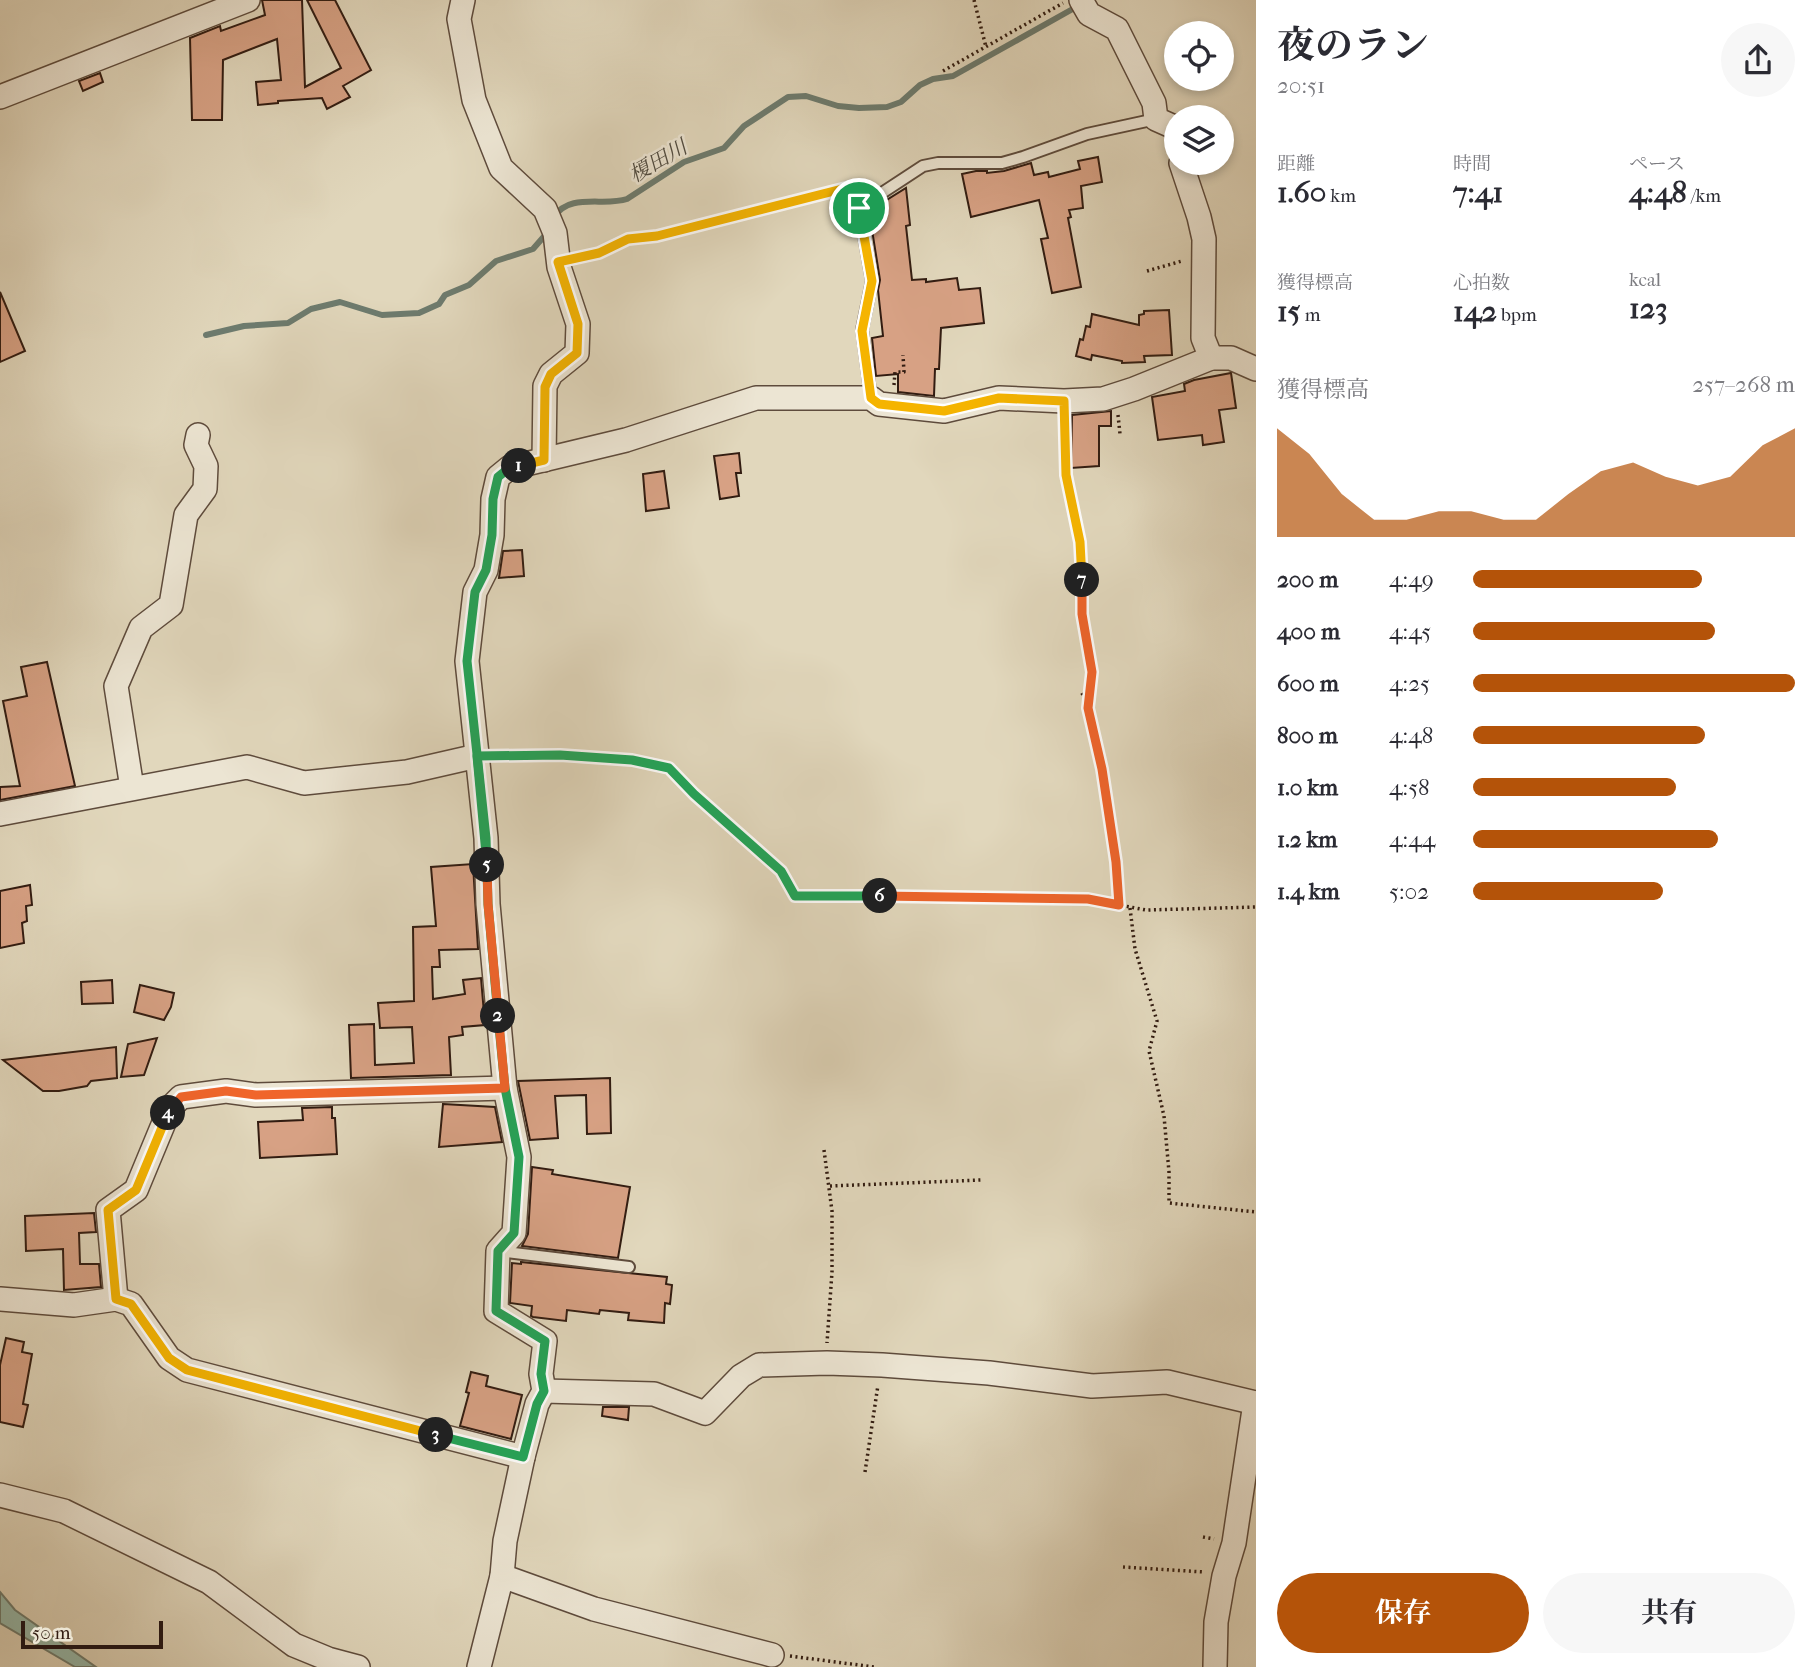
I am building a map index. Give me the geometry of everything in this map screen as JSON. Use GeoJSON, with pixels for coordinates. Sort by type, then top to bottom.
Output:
{"type":"FeatureCollection","features":[{"type":"Feature","properties":{"kind":"street"},"geometry":{"type":"LineString","coordinates":[[0,97],[248,0]]}},
{"type":"Feature","properties":{"kind":"street"},"geometry":{"type":"LineString","coordinates":[[463,0],[459,19],[474,100],[500,168],[545,209],[551,223],[558,262],[578,324],[577,353],[551,374],[545,387],[544,460]]}},
{"type":"Feature","properties":{"kind":"street"},"geometry":{"type":"LineString","coordinates":[[1079,2],[1089,14],[1117,29],[1154,103],[1156,119],[1164,123]]}},
{"type":"Feature","properties":{"kind":"street"},"geometry":{"type":"LineString","coordinates":[[1185,175],[1204,239],[1203,338],[1211,358]]}},
{"type":"Feature","properties":{"kind":"street"},"geometry":{"type":"LineString","coordinates":[[479,1667],[502,1576],[505,1541],[523,1457],[537,1404],[544,1391],[541,1374],[545,1341],[496,1311],[498,1251],[514,1233],[519,1157],[505,1088],[488,904],[486,838],[467,661],[475,592],[486,570],[493,499],[498,477],[509,468],[684,423],[756,398],[882,402],[944,411],[999,398],[1064,401],[1102,399],[1211,358],[1231,358],[1256,369]]}},
{"type":"Feature","properties":{"kind":"street"},"geometry":{"type":"LineString","coordinates":[[132,788],[116,686],[141,628],[171,605],[186,515],[205,489],[206,466],[196,445],[198,435]]}},
{"type":"Feature","properties":{"kind":"street"},"geometry":{"type":"LineString","coordinates":[[0,814],[247,767],[304,783],[407,772],[477,756]]}},
{"type":"Feature","properties":{"kind":"street"},"geometry":{"type":"LineString","coordinates":[[116,1299],[108,1210],[136,1190],[170,1108],[181,1097],[226,1091],[256,1095],[505,1088]]}},
{"type":"Feature","properties":{"kind":"street"},"geometry":{"type":"LineString","coordinates":[[0,1299],[74,1306],[116,1299],[131,1304],[169,1358],[187,1370],[523,1457]]}},
{"type":"Feature","properties":{"kind":"street"},"geometry":{"type":"LineString","coordinates":[[544,1391],[654,1394],[705,1413],[741,1376],[759,1365],[827,1363],[989,1373],[1092,1386],[1167,1382],[1255,1403],[1234,1543],[1224,1576],[1216,1622],[1215,1667]]}},
{"type":"Feature","properties":{"kind":"street"},"geometry":{"type":"LineString","coordinates":[[0,1495],[64,1511],[209,1582],[294,1645],[328,1659],[358,1667]]}},
{"type":"Feature","properties":{"kind":"street"},"geometry":{"type":"LineString","coordinates":[[502,1576],[594,1609],[771,1661]]}},
{"type":"Feature","properties":{"kind":"lane"},"geometry":{"type":"LineString","coordinates":[[882,402],[862,331],[872,281],[859,208],[923,166],[938,163],[1002,163],[1087,134],[1156,119]]}},
{"type":"Feature","properties":{"kind":"lane"},"geometry":{"type":"LineString","coordinates":[[498,1251],[629,1267]]}},
{"type":"Feature","properties":{"kind":"path"},"geometry":{"type":"LineString","coordinates":[[974,0],[986,47]]}},
{"type":"Feature","properties":{"kind":"path"},"geometry":{"type":"LineString","coordinates":[[943,71],[1079,2]]}},
{"type":"Feature","properties":{"kind":"path"},"geometry":{"type":"LineString","coordinates":[[558,262],[599,253],[628,239],[657,236],[850,187],[856,189],[859,208]]}},
{"type":"Feature","properties":{"kind":"path"},"geometry":{"type":"LineString","coordinates":[[1147,271],[1202,257]]}},
{"type":"Feature","properties":{"kind":"path"},"geometry":{"type":"LineString","coordinates":[[882,402],[895,372],[904,372],[903,355]]}},
{"type":"Feature","properties":{"kind":"path"},"geometry":{"type":"LineString","coordinates":[[1064,401],[1066,475],[1080,542],[1082,614],[1092,672],[1088,708]]}},
{"type":"Feature","properties":{"kind":"path"},"geometry":{"type":"LineString","coordinates":[[1082,693],[1102,769],[1116,862],[1119,905]]}},
{"type":"Feature","properties":{"kind":"path"},"geometry":{"type":"LineString","coordinates":[[477,756],[572,756],[632,760],[669,768],[694,794],[781,871],[795,896],[1088,899],[1146,910],[1256,907]]}},
{"type":"Feature","properties":{"kind":"path"},"geometry":{"type":"LineString","coordinates":[[1130,908],[1135,949],[1157,1021],[1149,1051],[1164,1116],[1169,1203],[1256,1212]]}},
{"type":"Feature","properties":{"kind":"path"},"geometry":{"type":"LineString","coordinates":[[824,1150],[830,1186],[832,1272],[827,1363]]}},
{"type":"Feature","properties":{"kind":"path"},"geometry":{"type":"LineString","coordinates":[[830,1186],[981,1180]]}},
{"type":"Feature","properties":{"kind":"path"},"geometry":{"type":"LineString","coordinates":[[865,1472],[882,1365]]}},
{"type":"Feature","properties":{"kind":"path"},"geometry":{"type":"LineString","coordinates":[[1123,1567],[1224,1576]]}},
{"type":"Feature","properties":{"kind":"path"},"geometry":{"type":"LineString","coordinates":[[771,1661],[874,1667]]}},
{"type":"Feature","properties":{"kind":"shaded area"},"geometry":{"type":"Polygon","coordinates":[[[0,1592],[15,1610],[96,1667],[75,1667],[0,1623],[0,1592]]]}},
{"type":"Feature","properties":{"kind":"building"},"geometry":{"type":"Polygon","coordinates":[[[262,0],[302,0],[305,87],[341,68],[307,0],[335,0],[371,70],[343,86],[350,97],[327,109],[322,98],[258,105],[256,82],[281,80],[277,39],[223,60],[222,120],[192,120],[190,38],[220,26],[221,31],[265,15],[262,0]]]}},
{"type":"Feature","properties":{"kind":"building"},"geometry":{"type":"Polygon","coordinates":[[[100,73],[103,82],[83,91],[79,81],[100,73]]]}},
{"type":"Feature","properties":{"kind":"building"},"geometry":{"type":"Polygon","coordinates":[[[1098,157],[1102,182],[1081,186],[1083,208],[1069,210],[1071,217],[1068,218],[1081,287],[1052,293],[1041,239],[1048,238],[1039,200],[971,217],[962,174],[1004,171],[1031,163],[1034,175],[1048,172],[1049,177],[1080,169],[1078,161],[1098,157]]]}},
{"type":"Feature","properties":{"kind":"building"},"geometry":{"type":"Polygon","coordinates":[[[906,188],[910,225],[906,226],[912,280],[926,279],[926,282],[957,278],[959,290],[980,288],[984,323],[941,328],[939,369],[935,369],[934,396],[898,392],[898,374],[876,376],[872,338],[883,336],[878,290],[880,280],[869,211],[906,188]]]}},
{"type":"Feature","properties":{"kind":"building"},"geometry":{"type":"Polygon","coordinates":[[[0,292],[25,351],[0,362],[0,292]]]}},
{"type":"Feature","properties":{"kind":"building"},"geometry":{"type":"Polygon","coordinates":[[[1169,310],[1172,355],[1144,356],[1145,362],[1122,363],[1092,355],[1091,360],[1076,356],[1086,326],[1090,327],[1092,314],[1139,325],[1139,315],[1144,314],[1144,311],[1169,310]]]}},
{"type":"Feature","properties":{"kind":"building"},"geometry":{"type":"Polygon","coordinates":[[[1231,373],[1236,408],[1219,410],[1224,442],[1203,445],[1202,435],[1158,440],[1152,397],[1185,391],[1184,384],[1194,380],[1231,373]]]}},
{"type":"Feature","properties":{"kind":"building"},"geometry":{"type":"Polygon","coordinates":[[[1111,411],[1111,426],[1099,426],[1099,466],[1071,468],[1072,415],[1111,411]]]}},
{"type":"Feature","properties":{"kind":"building"},"geometry":{"type":"Polygon","coordinates":[[[739,453],[741,473],[736,473],[739,496],[720,499],[714,456],[739,453]]]}},
{"type":"Feature","properties":{"kind":"building"},"geometry":{"type":"Polygon","coordinates":[[[664,471],[669,508],[646,511],[643,474],[664,471]]]}},
{"type":"Feature","properties":{"kind":"building"},"geometry":{"type":"Polygon","coordinates":[[[522,550],[524,576],[499,578],[503,551],[522,550]]]}},
{"type":"Feature","properties":{"kind":"building"},"geometry":{"type":"Polygon","coordinates":[[[47,662],[75,786],[0,800],[0,787],[20,786],[3,701],[27,696],[21,667],[47,662]]]}},
{"type":"Feature","properties":{"kind":"building"},"geometry":{"type":"Polygon","coordinates":[[[473,864],[478,949],[439,950],[440,967],[432,967],[433,999],[465,994],[463,980],[481,978],[485,1025],[462,1027],[463,1035],[449,1037],[451,1075],[351,1078],[349,1025],[374,1024],[375,1065],[414,1063],[412,1027],[380,1028],[378,1003],[414,1001],[413,927],[436,926],[431,867],[473,864]]]}},
{"type":"Feature","properties":{"kind":"building"},"geometry":{"type":"Polygon","coordinates":[[[30,885],[32,905],[26,906],[27,921],[22,923],[24,943],[0,948],[0,891],[30,885]]]}},
{"type":"Feature","properties":{"kind":"building"},"geometry":{"type":"Polygon","coordinates":[[[112,980],[113,1003],[82,1004],[81,982],[112,980]]]}},
{"type":"Feature","properties":{"kind":"building"},"geometry":{"type":"Polygon","coordinates":[[[140,985],[174,993],[164,1020],[134,1012],[140,985]]]}},
{"type":"Feature","properties":{"kind":"building"},"geometry":{"type":"Polygon","coordinates":[[[157,1038],[144,1075],[121,1077],[128,1044],[157,1038]]]}},
{"type":"Feature","properties":{"kind":"building"},"geometry":{"type":"Polygon","coordinates":[[[116,1047],[117,1078],[91,1081],[87,1086],[59,1091],[43,1091],[3,1060],[116,1047]]]}},
{"type":"Feature","properties":{"kind":"building"},"geometry":{"type":"Polygon","coordinates":[[[610,1078],[611,1133],[587,1134],[586,1095],[555,1096],[558,1138],[530,1140],[518,1081],[610,1078]]]}},
{"type":"Feature","properties":{"kind":"building"},"geometry":{"type":"Polygon","coordinates":[[[443,1104],[495,1107],[502,1142],[439,1147],[443,1104]]]}},
{"type":"Feature","properties":{"kind":"building"},"geometry":{"type":"Polygon","coordinates":[[[332,1107],[337,1154],[260,1158],[258,1122],[303,1120],[302,1108],[332,1107]]]}},
{"type":"Feature","properties":{"kind":"building"},"geometry":{"type":"Polygon","coordinates":[[[532,1167],[553,1170],[552,1174],[630,1187],[618,1258],[522,1246],[528,1234],[532,1167]]]}},
{"type":"Feature","properties":{"kind":"building"},"geometry":{"type":"Polygon","coordinates":[[[94,1213],[96,1232],[79,1233],[80,1264],[99,1264],[101,1287],[64,1290],[63,1249],[26,1251],[25,1216],[94,1213]]]}},
{"type":"Feature","properties":{"kind":"building"},"geometry":{"type":"Polygon","coordinates":[[[512,1263],[667,1277],[666,1284],[672,1285],[670,1304],[665,1303],[664,1323],[628,1320],[629,1313],[600,1310],[599,1314],[567,1310],[566,1321],[533,1317],[532,1306],[510,1303],[512,1263]]]}},
{"type":"Feature","properties":{"kind":"building"},"geometry":{"type":"Polygon","coordinates":[[[6,1338],[24,1342],[22,1352],[32,1354],[23,1404],[28,1405],[23,1427],[0,1422],[0,1365],[6,1338]]]}},
{"type":"Feature","properties":{"kind":"building"},"geometry":{"type":"Polygon","coordinates":[[[471,1372],[488,1376],[486,1386],[522,1395],[511,1439],[460,1426],[469,1393],[466,1392],[471,1372]]]}},
{"type":"Feature","properties":{"kind":"building"},"geometry":{"type":"Polygon","coordinates":[[[603,1407],[629,1407],[628,1420],[602,1416],[603,1407]]]}},
{"type":"Feature","properties":{"kind":"waterway","name":"榎田川"},"geometry":{"type":"LineString","coordinates":[[554,217],[561,209],[578,202],[627,199],[684,162],[724,148],[744,126],[788,97],[806,96],[838,106],[887,107],[901,102],[920,85],[933,79],[953,76],[1078,6]]}},
{"type":"Feature","properties":{"kind":"waterway","name":"榎田川"},"geometry":{"type":"LineString","coordinates":[[206,335],[244,326],[288,323],[311,309],[340,302],[382,315],[419,313],[439,304],[445,295],[469,285],[496,261],[533,249],[547,233]]}},
{"type":"Feature","properties":{"kind":"route"},"geometry":{"type":"LineString","coordinates":[[859,208],[856,189],[850,187],[657,236],[628,239],[599,253],[558,262],[578,324],[577,353],[551,374],[545,387],[544,460],[509,468],[498,477],[493,499],[492,535],[486,570],[475,592],[467,661],[477,756],[486,838],[488,904],[505,1088],[519,1157],[514,1233],[498,1251],[496,1311],[545,1341],[541,1374],[544,1391],[537,1404],[523,1457],[187,1370],[169,1358],[131,1304],[116,1299],[108,1210],[136,1190],[170,1108],[181,1097],[226,1091],[256,1095],[505,1088],[496,996],[488,904],[486,838],[477,756],[560,755],[632,760],[669,768],[694,794],[781,871],[795,896],[1088,899],[1119,905],[1116,862],[1102,769],[1088,708],[1092,672],[1082,614],[1080,542],[1066,475],[1064,401],[999,398],[944,411],[879,404],[871,398],[862,331],[872,281],[859,208]]}}]}
